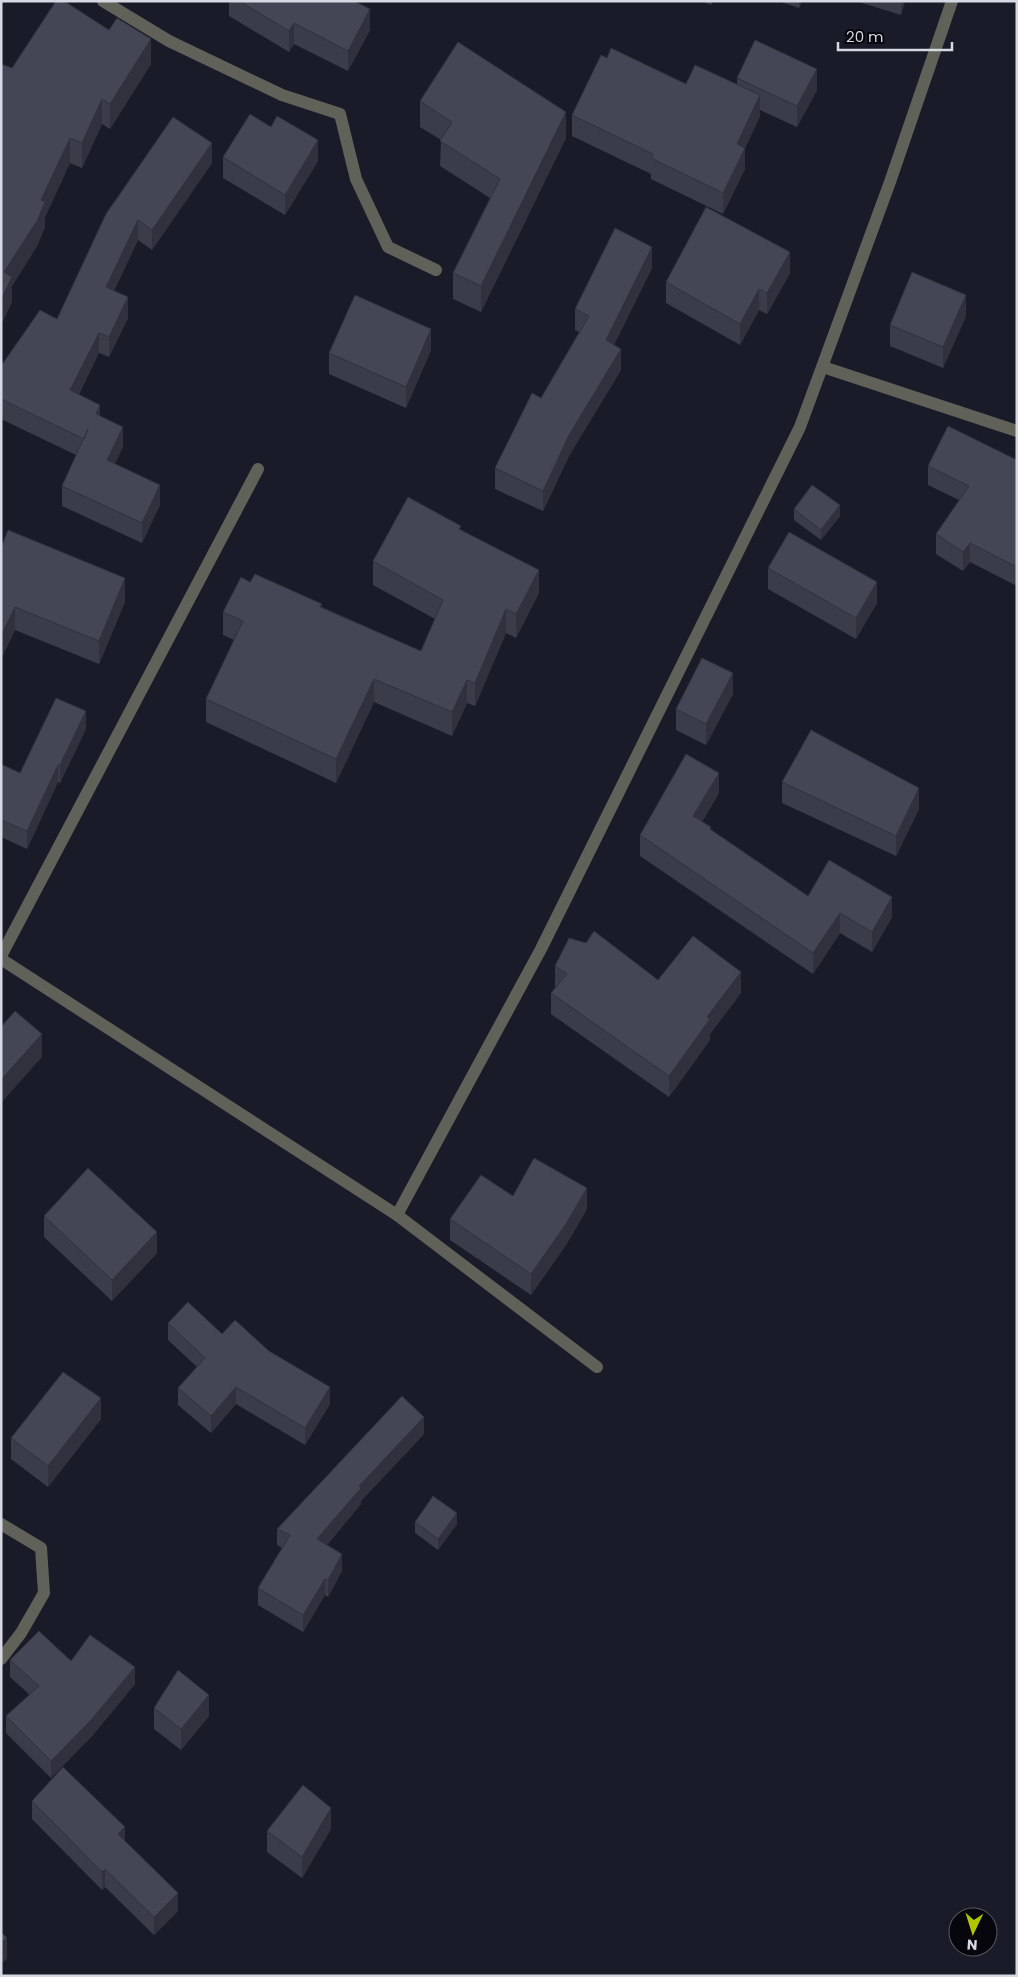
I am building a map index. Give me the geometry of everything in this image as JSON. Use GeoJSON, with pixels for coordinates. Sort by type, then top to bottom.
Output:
{"type":"FeatureCollection","features":[{"type":"Feature","properties":{"kind":"street"},"geometry":{"type":"LineString","coordinates":[[103,1],[169,41],[282,95],[340,114],[356,179],[388,247],[436,270]]}},
{"type":"Feature","properties":{"kind":"street"},"geometry":{"type":"LineString","coordinates":[[397,1214],[541,948],[800,427],[890,182],[952,1]]}},
{"type":"Feature","properties":{"kind":"street"},"geometry":{"type":"LineString","coordinates":[[823,367],[1017,431]]}},
{"type":"Feature","properties":{"kind":"street"},"geometry":{"type":"LineString","coordinates":[[258,470],[1,958],[397,1214],[597,1367]]}},
{"type":"Feature","properties":{"kind":"street"},"geometry":{"type":"LineString","coordinates":[[1,1524],[41,1548],[44,1593],[21,1633],[1,1659]]}},
{"type":"Feature","properties":{"kind":"building"},"geometry":{"type":"Polygon","coordinates":[[[56,1],[64,1],[109,30],[117,18],[151,39],[110,104],[102,99],[82,143],[70,138],[41,200],[45,202],[37,221],[4,272],[12,277],[1,300],[1,64],[12,68],[56,1]]]}},
{"type":"Feature","properties":{"kind":"building"},"geometry":{"type":"Polygon","coordinates":[[[239,1],[354,1],[370,9],[348,51],[294,23],[289,31],[239,1]]]}},
{"type":"Feature","properties":{"kind":"building"},"geometry":{"type":"Polygon","coordinates":[[[755,40],[817,69],[797,106],[737,78],[755,40]]]}},
{"type":"Feature","properties":{"kind":"building"},"geometry":{"type":"Polygon","coordinates":[[[458,42],[566,112],[481,286],[453,273],[500,179],[440,141],[452,122],[420,101],[458,42]]]}},
{"type":"Feature","properties":{"kind":"building"},"geometry":{"type":"Polygon","coordinates":[[[611,48],[686,84],[695,65],[760,95],[737,144],[745,148],[723,193],[651,158],[653,154],[572,115],[601,55],[607,58],[611,48]]]}},
{"type":"Feature","properties":{"kind":"building"},"geometry":{"type":"Polygon","coordinates":[[[250,114],[271,127],[277,116],[318,140],[285,195],[223,157],[250,114]]]}},
{"type":"Feature","properties":{"kind":"building"},"geometry":{"type":"Polygon","coordinates":[[[173,117],[212,143],[152,230],[138,220],[106,287],[128,297],[109,337],[99,333],[70,390],[100,405],[96,414],[123,427],[107,460],[160,485],[142,523],[62,486],[84,439],[1,399],[1,366],[40,310],[57,319],[106,214],[173,117]]]}},
{"type":"Feature","properties":{"kind":"building"},"geometry":{"type":"Polygon","coordinates":[[[706,207],[790,252],[767,293],[759,289],[740,324],[666,282],[706,207]]]}},
{"type":"Feature","properties":{"kind":"building"},"geometry":{"type":"Polygon","coordinates":[[[615,228],[652,247],[606,340],[621,349],[569,435],[543,491],[495,468],[532,393],[541,398],[589,316],[575,309],[615,228]]]}},
{"type":"Feature","properties":{"kind":"building"},"geometry":{"type":"Polygon","coordinates":[[[912,272],[966,295],[943,347],[890,325],[912,272]]]}},
{"type":"Feature","properties":{"kind":"building"},"geometry":{"type":"Polygon","coordinates":[[[355,295],[431,329],[406,387],[329,353],[355,295]]]}},
{"type":"Feature","properties":{"kind":"building"},"geometry":{"type":"Polygon","coordinates":[[[948,426],[1017,460],[1017,567],[970,543],[963,552],[936,534],[969,486],[928,466],[948,426]]]}},
{"type":"Feature","properties":{"kind":"building"},"geometry":{"type":"Polygon","coordinates":[[[812,485],[840,505],[821,530],[794,509],[812,485]]]}},
{"type":"Feature","properties":{"kind":"building"},"geometry":{"type":"Polygon","coordinates":[[[408,497],[461,526],[459,529],[539,570],[516,614],[506,609],[475,683],[467,680],[452,712],[374,679],[336,759],[206,699],[243,621],[223,612],[241,577],[250,582],[255,574],[322,604],[320,607],[421,651],[443,600],[373,561],[408,497]]]}},
{"type":"Feature","properties":{"kind":"building"},"geometry":{"type":"Polygon","coordinates":[[[8,530],[125,578],[99,641],[15,607],[1,636],[1,548],[8,530]]]}},
{"type":"Feature","properties":{"kind":"building"},"geometry":{"type":"Polygon","coordinates":[[[789,532],[877,582],[856,618],[768,568],[789,532]]]}},
{"type":"Feature","properties":{"kind":"building"},"geometry":{"type":"Polygon","coordinates":[[[702,658],[733,673],[706,724],[676,709],[702,658]]]}},
{"type":"Feature","properties":{"kind":"building"},"geometry":{"type":"Polygon","coordinates":[[[56,698],[86,711],[27,831],[1,820],[1,764],[20,773],[56,698]]]}},
{"type":"Feature","properties":{"kind":"building"},"geometry":{"type":"Polygon","coordinates":[[[811,730],[919,788],[896,836],[782,782],[811,730]]]}},
{"type":"Feature","properties":{"kind":"building"},"geometry":{"type":"Polygon","coordinates":[[[686,754],[719,773],[693,816],[808,896],[829,860],[892,897],[872,932],[840,913],[813,953],[640,835],[686,754]]]}},
{"type":"Feature","properties":{"kind":"building"},"geometry":{"type":"Polygon","coordinates":[[[594,931],[658,980],[693,936],[741,972],[707,1017],[710,1019],[669,1076],[551,993],[567,974],[555,966],[569,938],[586,943],[594,931]]]}},
{"type":"Feature","properties":{"kind":"building"},"geometry":{"type":"Polygon","coordinates":[[[15,1011],[42,1034],[1,1080],[1,1027],[15,1011]]]}},
{"type":"Feature","properties":{"kind":"building"},"geometry":{"type":"Polygon","coordinates":[[[534,1158],[587,1188],[566,1224],[531,1274],[450,1219],[481,1175],[513,1196],[534,1158]]]}},
{"type":"Feature","properties":{"kind":"building"},"geometry":{"type":"Polygon","coordinates":[[[88,1168],[157,1232],[112,1280],[44,1216],[88,1168]]]}},
{"type":"Feature","properties":{"kind":"building"},"geometry":{"type":"Polygon","coordinates":[[[188,1302],[222,1334],[235,1320],[269,1351],[330,1387],[305,1428],[236,1387],[211,1416],[178,1388],[205,1358],[168,1323],[188,1302]]]}},
{"type":"Feature","properties":{"kind":"building"},"geometry":{"type":"Polygon","coordinates":[[[63,1372],[101,1398],[48,1466],[11,1438],[63,1372]]]}},
{"type":"Feature","properties":{"kind":"building"},"geometry":{"type":"Polygon","coordinates":[[[402,1396],[424,1417],[359,1486],[361,1488],[317,1539],[342,1554],[328,1580],[325,1579],[303,1615],[258,1588],[290,1535],[277,1529],[402,1396]]]}},
{"type":"Feature","properties":{"kind":"building"},"geometry":{"type":"Polygon","coordinates":[[[433,1496],[457,1513],[438,1539],[415,1522],[433,1496]]]}},
{"type":"Feature","properties":{"kind":"building"},"geometry":{"type":"Polygon","coordinates":[[[39,1631],[71,1661],[90,1635],[135,1667],[92,1719],[51,1761],[6,1716],[39,1686],[10,1660],[39,1631]]]}},
{"type":"Feature","properties":{"kind":"building"},"geometry":{"type":"Polygon","coordinates":[[[178,1670],[209,1695],[181,1729],[154,1708],[178,1670]]]}},
{"type":"Feature","properties":{"kind":"building"},"geometry":{"type":"Polygon","coordinates":[[[63,1767],[125,1827],[118,1834],[178,1893],[154,1917],[105,1869],[102,1872],[32,1801],[63,1767]]]}},
{"type":"Feature","properties":{"kind":"building"},"geometry":{"type":"Polygon","coordinates":[[[303,1785],[331,1808],[302,1857],[267,1831],[303,1785]]]}},
{"type":"Feature","properties":{"kind":"building"},"geometry":{"type":"Polygon","coordinates":[[[1,1932],[7,1938],[1,1943],[1,1932]]]}}]}
